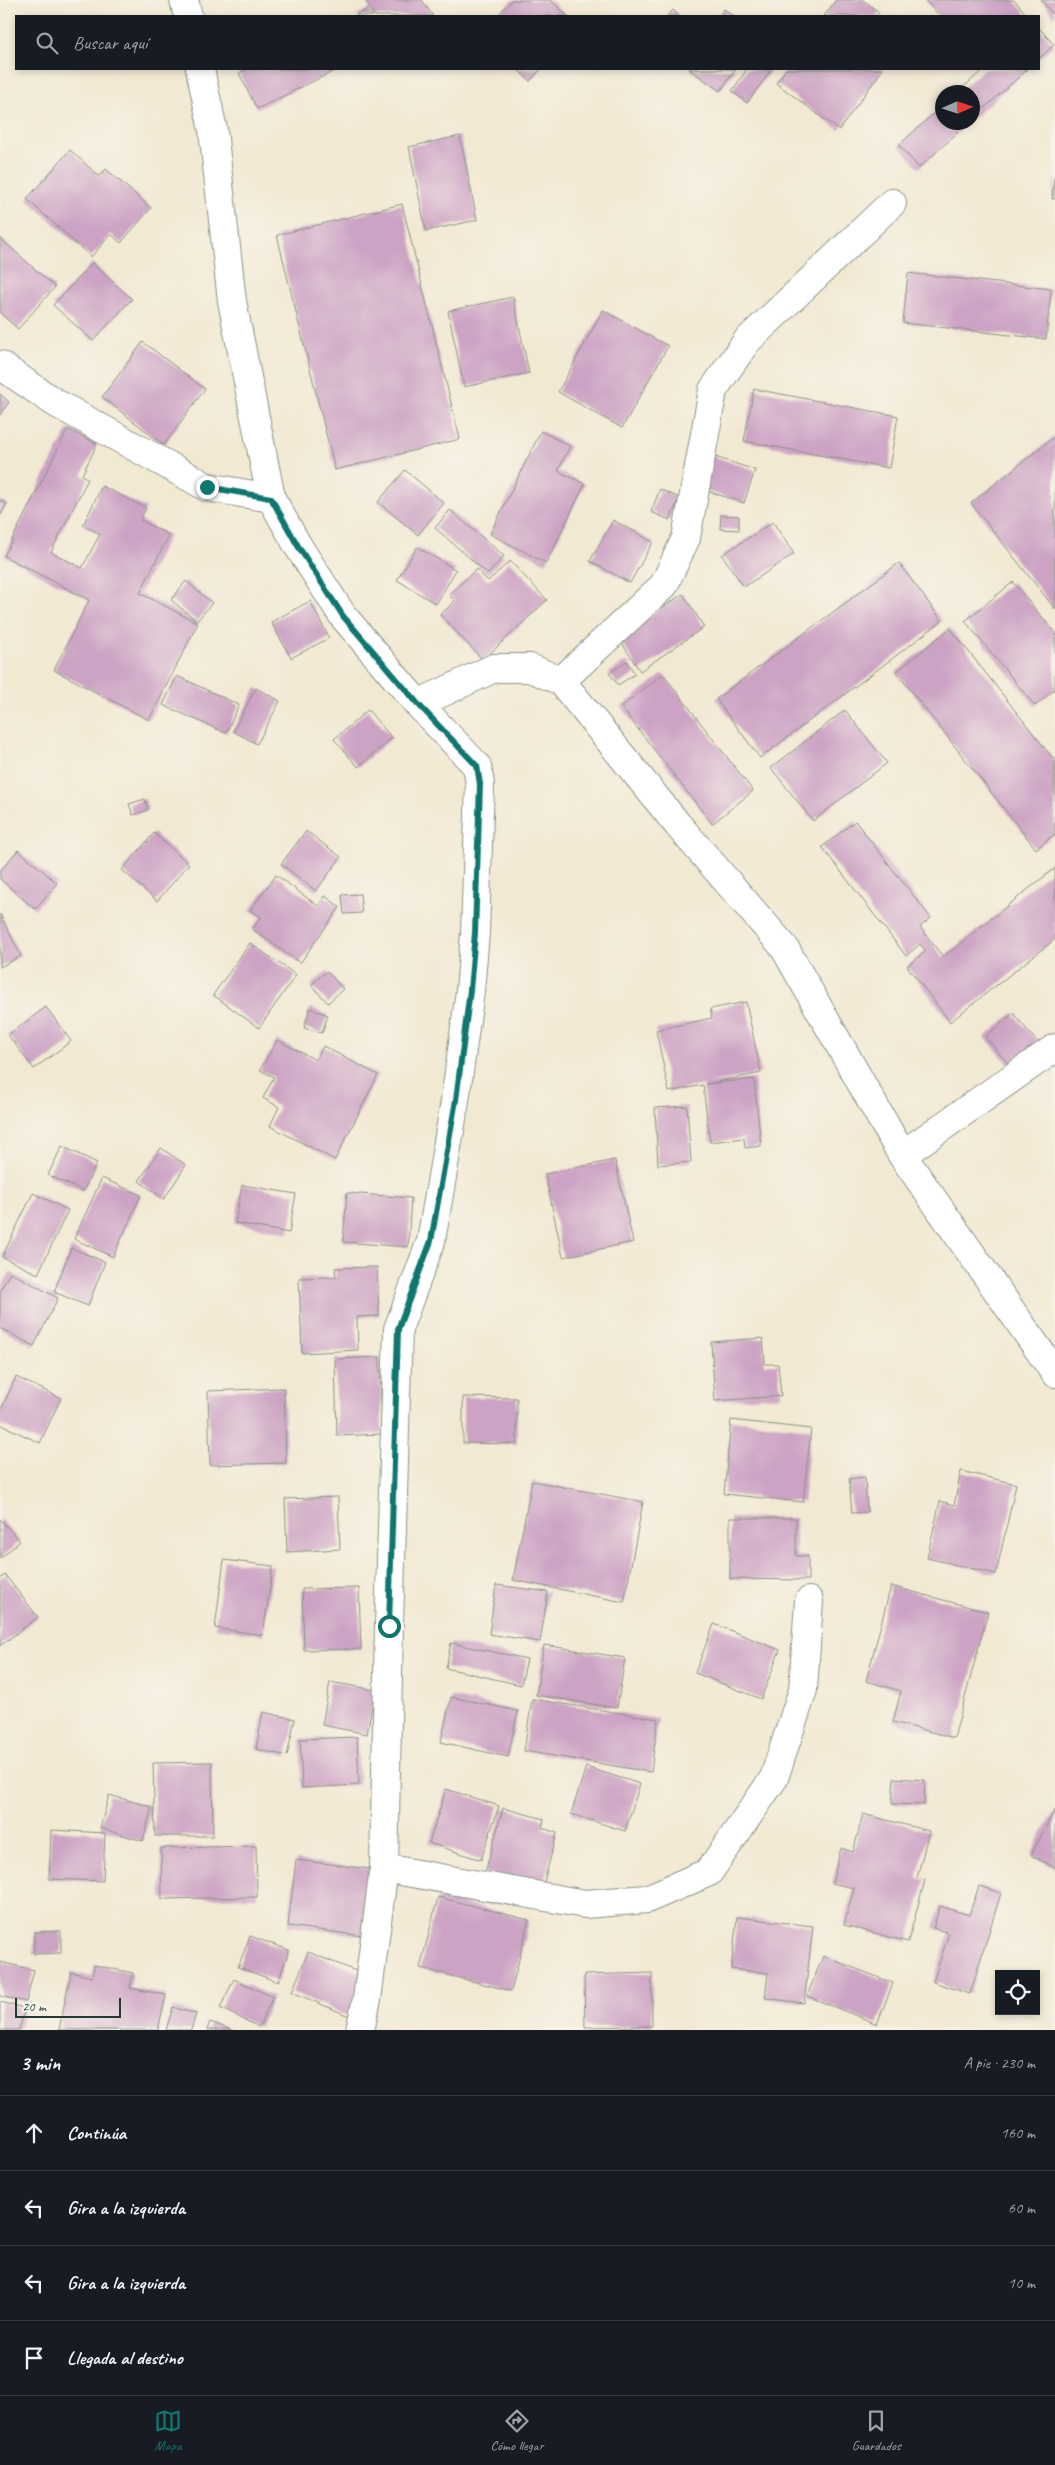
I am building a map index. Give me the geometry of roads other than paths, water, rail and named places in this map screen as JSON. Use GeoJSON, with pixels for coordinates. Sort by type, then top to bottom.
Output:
{"type":"FeatureCollection","features":[{"type":"Feature","properties":{"kind":"street"},"geometry":{"type":"LineString","coordinates":[[184,0],[188,15]]}},
{"type":"Feature","properties":{"kind":"street"},"geometry":{"type":"LineString","coordinates":[[200,70],[214,130],[232,301],[271,498],[298,546],[343,616],[418,704],[477,766],[480,784],[475,933],[456,1100],[431,1241],[398,1329],[384,1868],[368,1999],[360,2030]]}},
{"type":"Feature","properties":{"kind":"street"},"geometry":{"type":"LineString","coordinates":[[561,681],[664,585],[686,538],[713,390],[747,341],[892,203]]}},
{"type":"Feature","properties":{"kind":"street"},"geometry":{"type":"LineString","coordinates":[[0,365],[54,402],[207,487],[271,498]]}},
{"type":"Feature","properties":{"kind":"street"},"geometry":{"type":"LineString","coordinates":[[418,704],[494,668],[530,668],[561,681],[678,825],[784,947],[902,1156],[1055,1373]]}},
{"type":"Feature","properties":{"kind":"street"},"geometry":{"type":"LineString","coordinates":[[902,1156],[1055,1048]]}},
{"type":"Feature","properties":{"kind":"street"},"geometry":{"type":"LineString","coordinates":[[384,1868],[586,1904],[647,1900],[709,1872],[774,1778],[802,1690],[809,1601]]}}]}
